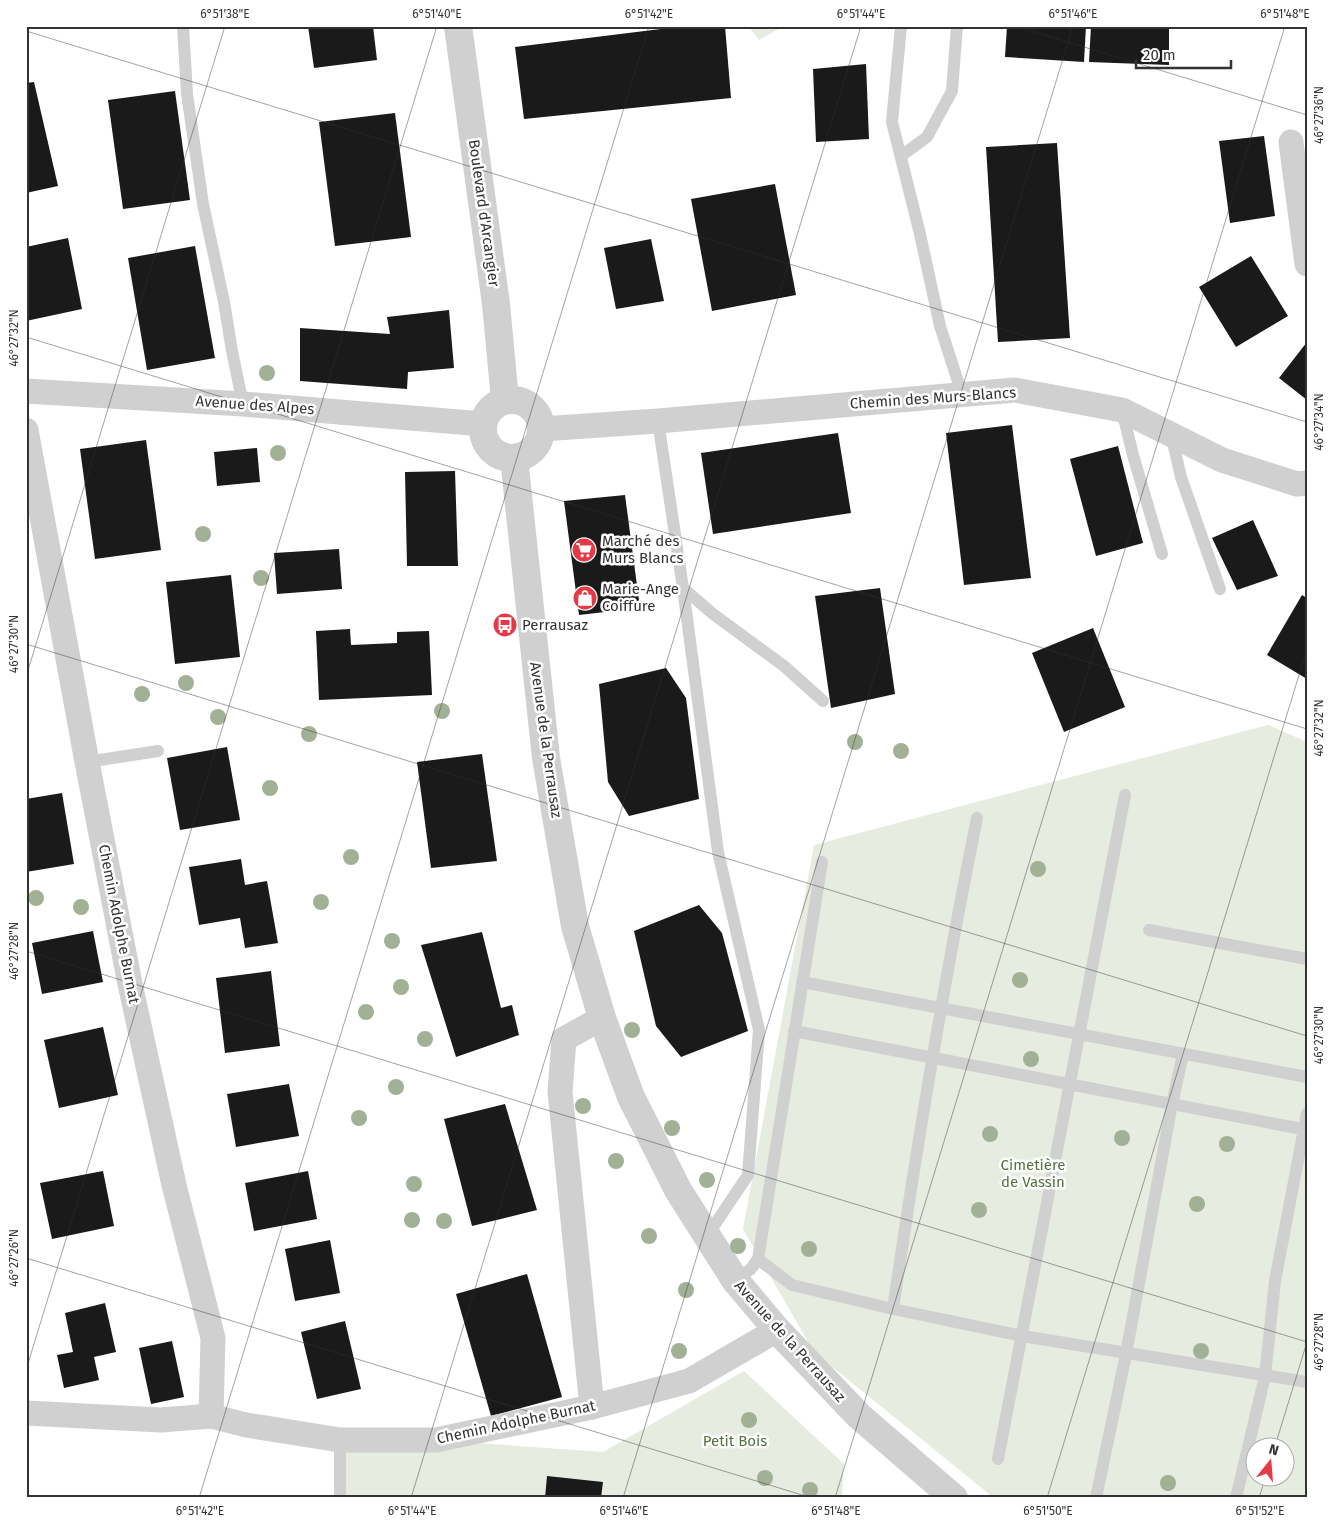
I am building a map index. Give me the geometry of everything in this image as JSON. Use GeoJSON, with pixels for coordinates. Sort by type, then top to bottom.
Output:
{"type":"FeatureCollection","features":[{"type":"Feature","properties":{"kind":"street","name":"Boulevard d'Arcangier"},"geometry":{"type":"LineString","coordinates":[[458,26],[496,304],[505,400]]}},
{"type":"Feature","properties":{"kind":"street"},"geometry":{"type":"LineString","coordinates":[[1291,142],[1303,207],[1307,264]]}},
{"type":"Feature","properties":{"kind":"street","name":"Chemin des Murs-Blancs"},"geometry":{"type":"LineString","coordinates":[[542,429],[658,421],[1015,390],[1122,410],[1222,460],[1297,484],[1307,483]]}},
{"type":"Feature","properties":{"kind":"street","name":"Avenue des Alpes"},"geometry":{"type":"LineString","coordinates":[[26,391],[243,404],[483,424]]}},
{"type":"Feature","properties":{"kind":"street"},"geometry":{"type":"LineString","coordinates":[[505,400],[516,400],[526,403],[535,409],[540,419],[541,438],[537,446],[523,456],[514,458],[504,457],[494,452],[487,444],[483,434],[483,424],[487,413],[495,405],[505,400]]}},
{"type":"Feature","properties":{"kind":"street","name":"Chemin Adolphe Burnat"},"geometry":{"type":"LineString","coordinates":[[26,430],[132,993],[174,1185],[213,1338],[211,1416]]}},
{"type":"Feature","properties":{"kind":"street","name":"Avenue de la Perrausaz"},"geometry":{"type":"LineString","coordinates":[[514,458],[546,758],[575,926],[602,1018],[630,1097],[678,1190],[735,1280],[777,1330],[859,1416],[954,1498]]}},
{"type":"Feature","properties":{"kind":"street"},"geometry":{"type":"LineString","coordinates":[[592,1407],[583,1264],[560,1092],[564,1039],[602,1018]]}},
{"type":"Feature","properties":{"kind":"street","name":"Chemin Adolphe Burnat"},"geometry":{"type":"LineString","coordinates":[[26,1413],[161,1420],[211,1416],[246,1425],[340,1440],[436,1440],[592,1407],[689,1381],[777,1330]]}},
{"type":"Feature","properties":{"kind":"lane"},"geometry":{"type":"LineString","coordinates":[[183,26],[187,94],[203,204],[243,404]]}},
{"type":"Feature","properties":{"kind":"lane"},"geometry":{"type":"LineString","coordinates":[[901,26],[892,122],[940,326],[962,394]]}},
{"type":"Feature","properties":{"kind":"lane"},"geometry":{"type":"LineString","coordinates":[[901,156],[927,137],[952,91],[957,26]]}},
{"type":"Feature","properties":{"kind":"lane"},"geometry":{"type":"LineString","coordinates":[[1122,410],[1132,455],[1162,554]]}},
{"type":"Feature","properties":{"kind":"lane"},"geometry":{"type":"LineString","coordinates":[[658,421],[684,588],[718,852],[759,1030],[748,1175],[707,1236]]}},
{"type":"Feature","properties":{"kind":"lane"},"geometry":{"type":"LineString","coordinates":[[1171,434],[1181,477],[1220,589]]}},
{"type":"Feature","properties":{"kind":"lane"},"geometry":{"type":"LineString","coordinates":[[684,588],[713,614],[784,666],[823,701]]}},
{"type":"Feature","properties":{"kind":"lane"},"geometry":{"type":"LineString","coordinates":[[87,762],[158,751]]}},
{"type":"Feature","properties":{"kind":"lane"},"geometry":{"type":"LineString","coordinates":[[998,1459],[1125,795]]}},
{"type":"Feature","properties":{"kind":"lane"},"geometry":{"type":"LineString","coordinates":[[893,1309],[910,1192],[941,1008],[977,818]]}},
{"type":"Feature","properties":{"kind":"lane"},"geometry":{"type":"LineString","coordinates":[[735,1280],[751,1269],[758,1259],[822,862]]}},
{"type":"Feature","properties":{"kind":"lane"},"geometry":{"type":"LineString","coordinates":[[1150,930],[1307,959]]}},
{"type":"Feature","properties":{"kind":"lane"},"geometry":{"type":"LineString","coordinates":[[802,982],[1307,1078]]}},
{"type":"Feature","properties":{"kind":"lane"},"geometry":{"type":"LineString","coordinates":[[794,1031],[1305,1130]]}},
{"type":"Feature","properties":{"kind":"lane"},"geometry":{"type":"LineString","coordinates":[[1096,1498],[1126,1354],[1183,1054]]}},
{"type":"Feature","properties":{"kind":"lane"},"geometry":{"type":"LineString","coordinates":[[1236,1498],[1265,1376],[1275,1281],[1307,1113]]}},
{"type":"Feature","properties":{"kind":"lane"},"geometry":{"type":"LineString","coordinates":[[758,1259],[792,1285],[893,1309],[1022,1336],[1307,1382]]}},
{"type":"Feature","properties":{"kind":"lane"},"geometry":{"type":"LineString","coordinates":[[340,1440],[340,1498]]}},
{"type":"Feature","properties":{"kind":"green space"},"geometry":{"type":"Polygon","coordinates":[[[748,26],[784,26],[759,40],[748,26]]]}},
{"type":"Feature","properties":{"kind":"green space","name":"Cimetière de Vassin"},"geometry":{"type":"Polygon","coordinates":[[[1268,725],[1307,742],[1307,1498],[994,1498],[814,1352],[743,1229],[814,845],[1268,725]]]}},
{"type":"Feature","properties":{"kind":"green space","name":"Petit Bois"},"geometry":{"type":"Polygon","coordinates":[[[744,1371],[844,1464],[842,1498],[340,1498],[340,1440],[436,1440],[603,1452],[744,1371]]]}},
{"type":"Feature","properties":{"kind":"building"},"geometry":{"type":"Polygon","coordinates":[[[308,26],[373,26],[377,60],[314,68],[308,26]]]}},
{"type":"Feature","properties":{"kind":"building"},"geometry":{"type":"Polygon","coordinates":[[[685,26],[725,26],[731,98],[524,119],[515,47],[685,26]]]}},
{"type":"Feature","properties":{"kind":"building"},"geometry":{"type":"Polygon","coordinates":[[[1007,26],[1086,26],[1084,62],[1005,57],[1007,26]]]}},
{"type":"Feature","properties":{"kind":"building"},"geometry":{"type":"Polygon","coordinates":[[[1091,26],[1169,26],[1169,65],[1089,62],[1091,26]]]}},
{"type":"Feature","properties":{"kind":"building"},"geometry":{"type":"Polygon","coordinates":[[[866,64],[869,139],[816,142],[813,69],[866,64]]]}},
{"type":"Feature","properties":{"kind":"building"},"geometry":{"type":"Polygon","coordinates":[[[34,82],[58,186],[26,193],[26,83],[34,82]]]}},
{"type":"Feature","properties":{"kind":"building"},"geometry":{"type":"Polygon","coordinates":[[[175,91],[190,200],[123,209],[108,100],[175,91]]]}},
{"type":"Feature","properties":{"kind":"building"},"geometry":{"type":"Polygon","coordinates":[[[395,113],[411,237],[335,246],[319,122],[395,113]]]}},
{"type":"Feature","properties":{"kind":"building"},"geometry":{"type":"Polygon","coordinates":[[[1264,136],[1275,216],[1230,223],[1219,141],[1264,136]]]}},
{"type":"Feature","properties":{"kind":"building"},"geometry":{"type":"Polygon","coordinates":[[[1057,143],[1070,338],[998,342],[986,147],[1057,143]]]}},
{"type":"Feature","properties":{"kind":"building"},"geometry":{"type":"Polygon","coordinates":[[[775,184],[796,295],[712,311],[691,199],[775,184]]]}},
{"type":"Feature","properties":{"kind":"building"},"geometry":{"type":"Polygon","coordinates":[[[68,238],[82,309],[26,321],[26,247],[68,238]]]}},
{"type":"Feature","properties":{"kind":"building"},"geometry":{"type":"Polygon","coordinates":[[[651,239],[664,301],[616,309],[604,248],[651,239]]]}},
{"type":"Feature","properties":{"kind":"building"},"geometry":{"type":"Polygon","coordinates":[[[195,246],[215,358],[147,370],[128,258],[195,246]]]}},
{"type":"Feature","properties":{"kind":"building"},"geometry":{"type":"Polygon","coordinates":[[[1251,256],[1288,316],[1236,347],[1199,287],[1251,256]]]}},
{"type":"Feature","properties":{"kind":"building"},"geometry":{"type":"Polygon","coordinates":[[[449,310],[454,368],[408,372],[407,389],[300,381],[300,328],[390,334],[387,317],[449,310]]]}},
{"type":"Feature","properties":{"kind":"building"},"geometry":{"type":"Polygon","coordinates":[[[1307,342],[1307,400],[1279,378],[1307,342]]]}},
{"type":"Feature","properties":{"kind":"building"},"geometry":{"type":"Polygon","coordinates":[[[1012,425],[1031,578],[964,585],[946,433],[1012,425]]]}},
{"type":"Feature","properties":{"kind":"building"},"geometry":{"type":"Polygon","coordinates":[[[838,433],[851,513],[713,534],[701,453],[838,433]]]}},
{"type":"Feature","properties":{"kind":"building"},"geometry":{"type":"Polygon","coordinates":[[[146,440],[161,550],[95,559],[80,449],[146,440]]]}},
{"type":"Feature","properties":{"kind":"building"},"geometry":{"type":"Polygon","coordinates":[[[1118,446],[1143,543],[1096,556],[1070,459],[1118,446]]]}},
{"type":"Feature","properties":{"kind":"building"},"geometry":{"type":"Polygon","coordinates":[[[257,448],[260,482],[217,486],[214,452],[257,448]]]}},
{"type":"Feature","properties":{"kind":"building"},"geometry":{"type":"Polygon","coordinates":[[[455,471],[458,566],[407,566],[405,472],[455,471]]]}},
{"type":"Feature","properties":{"kind":"building"},"geometry":{"type":"Polygon","coordinates":[[[625,495],[640,608],[579,615],[564,501],[625,495]]]}},
{"type":"Feature","properties":{"kind":"building"},"geometry":{"type":"Polygon","coordinates":[[[1253,520],[1278,576],[1237,590],[1212,538],[1253,520]]]}},
{"type":"Feature","properties":{"kind":"building"},"geometry":{"type":"Polygon","coordinates":[[[339,549],[342,589],[277,594],[274,553],[339,549]]]}},
{"type":"Feature","properties":{"kind":"building"},"geometry":{"type":"Polygon","coordinates":[[[231,575],[240,657],[175,664],[166,582],[231,575]]]}},
{"type":"Feature","properties":{"kind":"building"},"geometry":{"type":"Polygon","coordinates":[[[880,588],[895,694],[831,708],[815,596],[880,588]]]}},
{"type":"Feature","properties":{"kind":"building"},"geometry":{"type":"Polygon","coordinates":[[[1302,595],[1307,598],[1307,679],[1267,655],[1302,595]]]}},
{"type":"Feature","properties":{"kind":"building"},"geometry":{"type":"Polygon","coordinates":[[[1093,628],[1125,707],[1064,732],[1032,653],[1093,628]]]}},
{"type":"Feature","properties":{"kind":"building"},"geometry":{"type":"Polygon","coordinates":[[[350,629],[351,645],[397,643],[397,632],[429,631],[432,695],[319,700],[316,631],[350,629]]]}},
{"type":"Feature","properties":{"kind":"building"},"geometry":{"type":"Polygon","coordinates":[[[666,668],[686,698],[699,799],[629,816],[608,782],[599,684],[666,668]]]}},
{"type":"Feature","properties":{"kind":"building"},"geometry":{"type":"Polygon","coordinates":[[[227,747],[240,820],[180,830],[167,758],[227,747]]]}},
{"type":"Feature","properties":{"kind":"building"},"geometry":{"type":"Polygon","coordinates":[[[482,754],[497,861],[431,868],[417,762],[482,754]]]}},
{"type":"Feature","properties":{"kind":"building"},"geometry":{"type":"Polygon","coordinates":[[[62,793],[74,864],[26,872],[26,799],[62,793]]]}},
{"type":"Feature","properties":{"kind":"building"},"geometry":{"type":"Polygon","coordinates":[[[241,859],[245,885],[267,881],[278,943],[245,948],[240,918],[199,925],[189,867],[241,859]]]}},
{"type":"Feature","properties":{"kind":"building"},"geometry":{"type":"Polygon","coordinates":[[[699,905],[722,933],[748,1031],[681,1057],[656,1026],[634,931],[699,905]]]}},
{"type":"Feature","properties":{"kind":"building"},"geometry":{"type":"Polygon","coordinates":[[[93,931],[103,982],[42,994],[32,943],[93,931]]]}},
{"type":"Feature","properties":{"kind":"building"},"geometry":{"type":"Polygon","coordinates":[[[482,932],[501,1008],[512,1005],[519,1035],[456,1057],[421,945],[482,932]]]}},
{"type":"Feature","properties":{"kind":"building"},"geometry":{"type":"Polygon","coordinates":[[[271,971],[280,1046],[225,1053],[216,978],[271,971]]]}},
{"type":"Feature","properties":{"kind":"building"},"geometry":{"type":"Polygon","coordinates":[[[103,1027],[118,1095],[59,1108],[44,1040],[103,1027]]]}},
{"type":"Feature","properties":{"kind":"building"},"geometry":{"type":"Polygon","coordinates":[[[289,1084],[299,1136],[236,1147],[227,1094],[289,1084]]]}},
{"type":"Feature","properties":{"kind":"building"},"geometry":{"type":"Polygon","coordinates":[[[505,1104],[537,1210],[472,1226],[444,1119],[505,1104]]]}},
{"type":"Feature","properties":{"kind":"building"},"geometry":{"type":"Polygon","coordinates":[[[103,1171],[114,1226],[52,1239],[40,1183],[103,1171]]]}},
{"type":"Feature","properties":{"kind":"building"},"geometry":{"type":"Polygon","coordinates":[[[308,1171],[317,1219],[254,1231],[245,1183],[308,1171]]]}},
{"type":"Feature","properties":{"kind":"building"},"geometry":{"type":"Polygon","coordinates":[[[330,1240],[340,1293],[295,1301],[285,1249],[330,1240]]]}},
{"type":"Feature","properties":{"kind":"building"},"geometry":{"type":"Polygon","coordinates":[[[527,1274],[562,1397],[491,1416],[456,1294],[527,1274]]]}},
{"type":"Feature","properties":{"kind":"building"},"geometry":{"type":"Polygon","coordinates":[[[105,1303],[116,1352],[94,1357],[99,1380],[64,1388],[57,1355],[73,1352],[65,1313],[105,1303]]]}},
{"type":"Feature","properties":{"kind":"building"},"geometry":{"type":"Polygon","coordinates":[[[345,1321],[361,1389],[317,1399],[301,1332],[345,1321]]]}},
{"type":"Feature","properties":{"kind":"building"},"geometry":{"type":"Polygon","coordinates":[[[172,1341],[184,1397],[151,1404],[139,1348],[172,1341]]]}},
{"type":"Feature","properties":{"kind":"building"},"geometry":{"type":"Polygon","coordinates":[[[547,1476],[603,1482],[601,1498],[545,1498],[547,1476]]]}},
{"type":"Feature","properties":{"kind":"place","name":"Marché des Murs Blancs"},"geometry":{"type":"Point","coordinates":[584,550]}},
{"type":"Feature","properties":{"kind":"place","name":"Marie-Ange Coiffure"},"geometry":{"type":"Point","coordinates":[585,598]}},
{"type":"Feature","properties":{"kind":"place","name":"Perrausaz"},"geometry":{"type":"Point","coordinates":[505,625]}}]}
